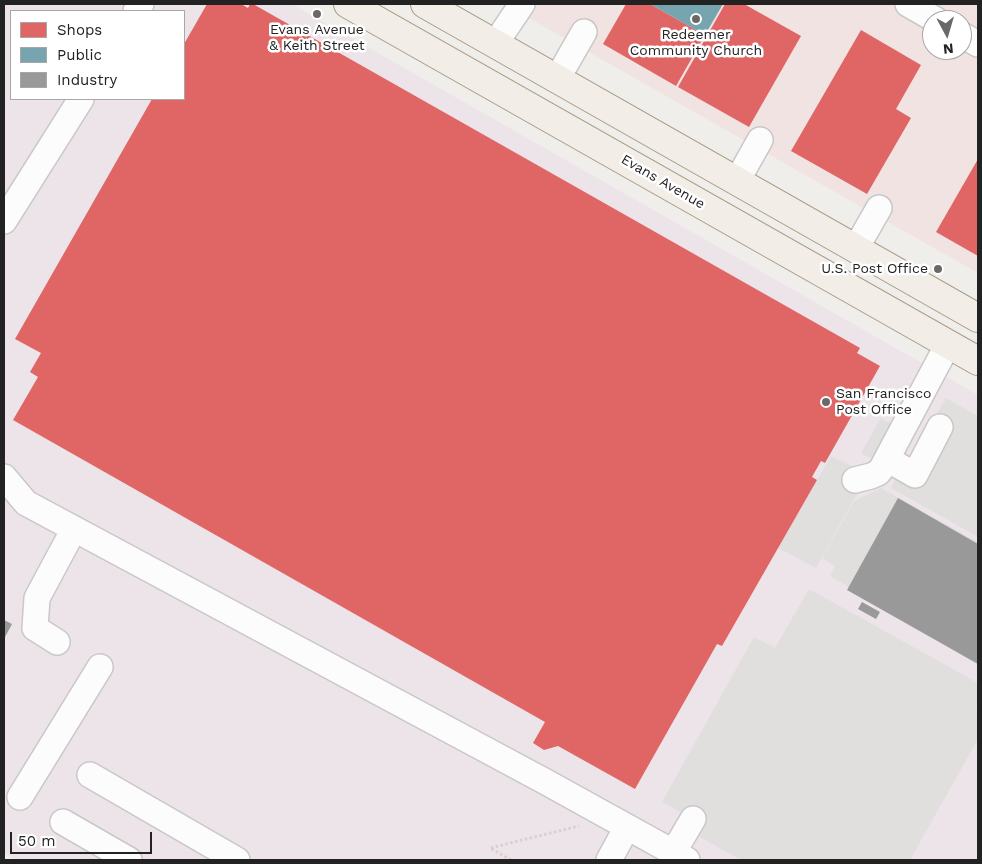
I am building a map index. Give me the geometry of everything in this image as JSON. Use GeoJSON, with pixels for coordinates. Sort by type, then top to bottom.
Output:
{"type":"FeatureCollection","features":[{"type":"Feature","properties":{"kind":"main road"},"geometry":{"type":"LineString","coordinates":[[425,4],[972,314],[948,344]]}},
{"type":"Feature","properties":{"kind":"main road","name":"Evans Avenue"},"geometry":{"type":"LineString","coordinates":[[357,6],[978,361]]}},
{"type":"Feature","properties":{"kind":"street"},"geometry":{"type":"LineString","coordinates":[[495,44],[522,4]]}},
{"type":"Feature","properties":{"kind":"street"},"geometry":{"type":"LineString","coordinates":[[908,4],[922,12]]}},
{"type":"Feature","properties":{"kind":"street"},"geometry":{"type":"LineString","coordinates":[[557,79],[584,32]]}},
{"type":"Feature","properties":{"kind":"street"},"geometry":{"type":"LineString","coordinates":[[4,221],[80,100]]}},
{"type":"Feature","properties":{"kind":"street"},"geometry":{"type":"LineString","coordinates":[[737,181],[760,140]]}},
{"type":"Feature","properties":{"kind":"street"},"geometry":{"type":"LineString","coordinates":[[856,248],[879,208]]}},
{"type":"Feature","properties":{"kind":"street"},"geometry":{"type":"LineString","coordinates":[[855,480],[878,472],[887,459],[948,344]]}},
{"type":"Feature","properties":{"kind":"street"},"geometry":{"type":"LineString","coordinates":[[887,459],[915,475],[940,427]]}},
{"type":"Feature","properties":{"kind":"street"},"geometry":{"type":"LineString","coordinates":[[4,477],[26,503],[537,777],[680,856],[693,819]]}},
{"type":"Feature","properties":{"kind":"street"},"geometry":{"type":"LineString","coordinates":[[57,642],[35,628],[37,598],[74,529]]}},
{"type":"Feature","properties":{"kind":"street"},"geometry":{"type":"LineString","coordinates":[[20,797],[100,667]]}},
{"type":"Feature","properties":{"kind":"street"},"geometry":{"type":"LineString","coordinates":[[90,774],[237,860]]}},
{"type":"Feature","properties":{"kind":"street"},"geometry":{"type":"LineString","coordinates":[[63,822],[129,860]]}},
{"type":"Feature","properties":{"kind":"street"},"geometry":{"type":"LineString","coordinates":[[609,860],[627,827]]}},
{"type":"Feature","properties":{"kind":"path"},"geometry":{"type":"LineString","coordinates":[[511,860],[490,848],[586,824]]}},
{"type":"Feature","properties":{"kind":"shaded area"},"geometry":{"type":"Polygon","coordinates":[[[4,4],[292,4],[978,395],[978,860],[16,860],[4,853],[4,4]]]}},
{"type":"Feature","properties":{"kind":"shaded area"},"geometry":{"type":"Polygon","coordinates":[[[504,4],[978,4],[978,273],[504,4]]]}},
{"type":"Feature","properties":{"kind":"shaded area"},"geometry":{"type":"Polygon","coordinates":[[[946,398],[978,416],[978,537],[891,488],[896,478],[893,475],[875,488],[861,492],[855,497],[816,568],[778,548],[831,456],[856,468],[866,468],[874,460],[861,453],[881,418],[914,436],[906,452],[911,457],[946,398]]]}},
{"type":"Feature","properties":{"kind":"shaded area"},"geometry":{"type":"Polygon","coordinates":[[[881,488],[978,542],[978,665],[957,653],[958,650],[830,576],[835,566],[822,558],[854,501],[881,488]]]}},
{"type":"Feature","properties":{"kind":"shaded area"},"geometry":{"type":"Polygon","coordinates":[[[809,589],[978,683],[978,703],[976,708],[978,710],[978,739],[910,860],[741,860],[698,836],[704,825],[662,802],[754,637],[775,648],[809,589]]]}},
{"type":"Feature","properties":{"kind":"building: Shops"},"geometry":{"type":"Polygon","coordinates":[[[207,4],[241,4],[248,8],[250,4],[253,4],[860,348],[857,353],[880,366],[825,463],[821,461],[812,477],[817,480],[722,646],[717,644],[635,789],[558,746],[544,750],[533,743],[545,722],[13,420],[38,377],[30,372],[41,353],[15,339],[151,100],[185,100],[185,42],[207,4]]]}},
{"type":"Feature","properties":{"kind":"building: Shops"},"geometry":{"type":"Polygon","coordinates":[[[626,4],[650,4],[705,35],[676,86],[603,44],[626,4]]]}},
{"type":"Feature","properties":{"kind":"building: Shops"},"geometry":{"type":"Polygon","coordinates":[[[725,4],[744,4],[801,36],[749,127],[678,87],[725,4]]]}},
{"type":"Feature","properties":{"kind":"building: Shops"},"geometry":{"type":"Polygon","coordinates":[[[861,30],[921,65],[896,109],[911,118],[867,194],[791,151],[861,30]]]}},
{"type":"Feature","properties":{"kind":"building: Shops"},"geometry":{"type":"Polygon","coordinates":[[[978,159],[978,256],[936,232],[978,159]]]}},
{"type":"Feature","properties":{"kind":"building: Public","name":"Redeemer Community Church"},"geometry":{"type":"Polygon","coordinates":[[[650,4],[723,4],[705,35],[650,4]]]}},
{"type":"Feature","properties":{"kind":"building: Industry"},"geometry":{"type":"Polygon","coordinates":[[[898,498],[978,544],[978,664],[847,590],[898,498]]]}},
{"type":"Feature","properties":{"kind":"building: Industry"},"geometry":{"type":"Polygon","coordinates":[[[862,602],[880,612],[876,619],[858,609],[862,602]]]}},
{"type":"Feature","properties":{"kind":"building: Industry"},"geometry":{"type":"Polygon","coordinates":[[[4,620],[12,624],[4,639],[4,620]]]}},
{"type":"Feature","properties":{"kind":"place","name":"Evans Avenue & Keith Street"},"geometry":{"type":"Point","coordinates":[317,14]}},
{"type":"Feature","properties":{"kind":"place","name":"Redeemer Community Church"},"geometry":{"type":"Point","coordinates":[696,19]}},
{"type":"Feature","properties":{"kind":"place","name":"U.S. Post Office"},"geometry":{"type":"Point","coordinates":[938,269]}},
{"type":"Feature","properties":{"kind":"place","name":"San Francisco Post Office"},"geometry":{"type":"Point","coordinates":[826,402]}}]}
